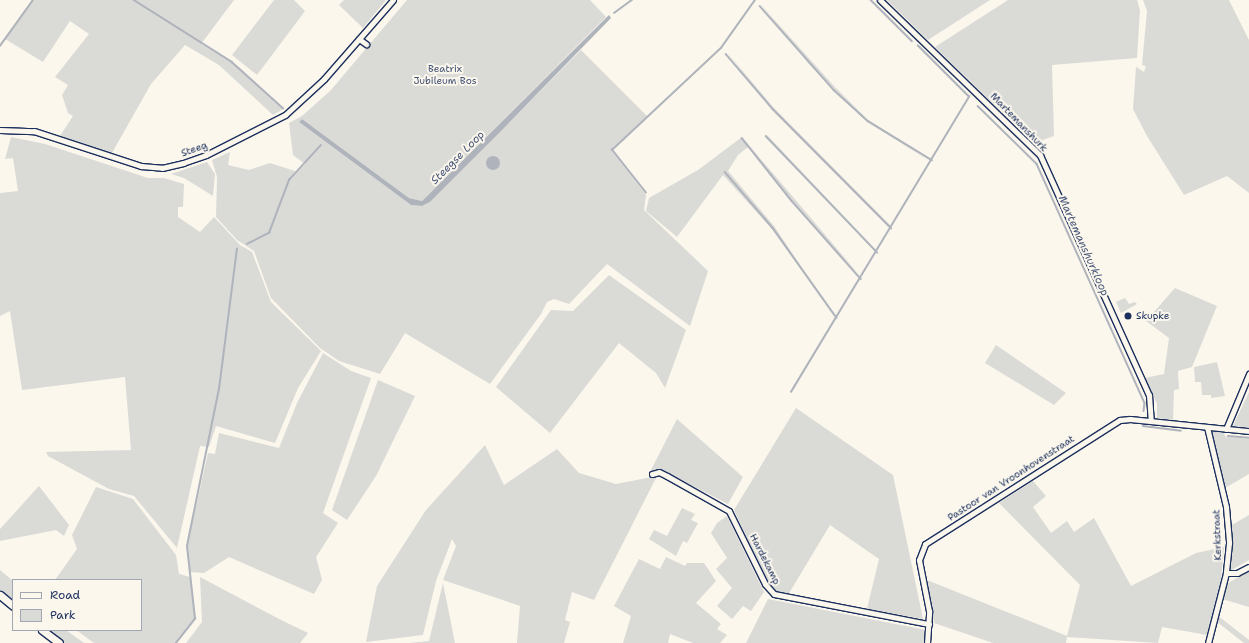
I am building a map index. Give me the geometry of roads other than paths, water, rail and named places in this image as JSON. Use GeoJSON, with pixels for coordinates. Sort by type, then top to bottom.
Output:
{"type":"FeatureCollection","features":[{"type":"Feature","properties":{"kind":"main road"},"geometry":{"type":"LineString","coordinates":[[0,595],[12,605]]}},
{"type":"Feature","properties":{"kind":"main road"},"geometry":{"type":"LineString","coordinates":[[43,631],[59,643]]}},
{"type":"Feature","properties":{"kind":"street","name":"Steeg"},"geometry":{"type":"LineString","coordinates":[[0,130],[34,131],[148,167],[167,167],[208,157],[285,115],[324,79],[393,0]]}},
{"type":"Feature","properties":{"kind":"street","name":"Martemanshurk"},"geometry":{"type":"LineString","coordinates":[[880,0],[1040,155],[1149,395],[1151,421]]}},
{"type":"Feature","properties":{"kind":"street"},"geometry":{"type":"LineString","coordinates":[[359,39],[366,44]]}},
{"type":"Feature","properties":{"kind":"street"},"geometry":{"type":"LineString","coordinates":[[1226,429],[1249,374]]}},
{"type":"Feature","properties":{"kind":"street","name":"Pastoor van Vroonhovenstraat"},"geometry":{"type":"LineString","coordinates":[[927,643],[929,624],[918,560],[923,545],[1114,422],[1126,419],[1249,431]]}},
{"type":"Feature","properties":{"kind":"street","name":"Kerkstraat"},"geometry":{"type":"LineString","coordinates":[[1207,427],[1226,507],[1229,543],[1226,574],[1208,643]]}},
{"type":"Feature","properties":{"kind":"street","name":"Hardekamp"},"geometry":{"type":"LineString","coordinates":[[652,474],[659,472],[729,511],[766,584],[774,594],[929,624]]}},
{"type":"Feature","properties":{"kind":"street"},"geometry":{"type":"LineString","coordinates":[[1226,574],[1237,573],[1249,567]]}},
{"type":"Feature","properties":{"kind":"waterway","name":"Steegse Loop"},"geometry":{"type":"LineString","coordinates":[[0,46],[33,0]]}},
{"type":"Feature","properties":{"kind":"waterway","name":"Steegse Loop"},"geometry":{"type":"LineString","coordinates":[[134,0],[232,62],[283,108]]}},
{"type":"Feature","properties":{"kind":"waterway","name":"Steegse Loop"},"geometry":{"type":"LineString","coordinates":[[614,13],[632,0]]}},
{"type":"Feature","properties":{"kind":"waterway"},"geometry":{"type":"LineString","coordinates":[[646,193],[612,150],[721,48],[755,0]]}},
{"type":"Feature","properties":{"kind":"waterway","name":"Martemanshurkloop"},"geometry":{"type":"LineString","coordinates":[[871,0],[912,41]]}},
{"type":"Feature","properties":{"kind":"waterway"},"geometry":{"type":"LineString","coordinates":[[760,6],[834,90],[868,121],[932,160]]}},
{"type":"Feature","properties":{"kind":"waterway"},"geometry":{"type":"LineString","coordinates":[[791,392],[969,97],[918,46]]}},
{"type":"Feature","properties":{"kind":"waterway"},"geometry":{"type":"LineString","coordinates":[[726,54],[773,109],[891,228]]}},
{"type":"Feature","properties":{"kind":"waterway","name":"Martemanshurkloop"},"geometry":{"type":"LineString","coordinates":[[978,106],[1037,164],[1145,403],[1144,411]]}},
{"type":"Feature","properties":{"kind":"waterway"},"geometry":{"type":"LineString","coordinates":[[766,136],[877,252]]}},
{"type":"Feature","properties":{"kind":"waterway"},"geometry":{"type":"LineString","coordinates":[[742,138],[792,201],[861,279]]}},
{"type":"Feature","properties":{"kind":"waterway"},"geometry":{"type":"LineString","coordinates":[[247,244],[269,233],[289,180],[321,145]]}},
{"type":"Feature","properties":{"kind":"waterway"},"geometry":{"type":"LineString","coordinates":[[725,172],[773,228],[837,318]]}},
{"type":"Feature","properties":{"kind":"waterway"},"geometry":{"type":"LineString","coordinates":[[176,643],[195,619],[187,546],[219,389],[237,249]]}},
{"type":"Feature","properties":{"kind":"waterway"},"geometry":{"type":"LineString","coordinates":[[1143,426],[1181,431]]}},
{"type":"Feature","properties":{"kind":"waterway"},"geometry":{"type":"LineString","coordinates":[[1228,436],[1249,438]]}},
{"type":"Feature","properties":{"kind":"place","name":"Skupke"},"geometry":{"type":"Point","coordinates":[1128,316]}},
{"type":"Feature","properties":{"kind":"park label","name":"Beatrix Jubileum Bos"},"geometry":{"type":"Point","coordinates":[445,74]}}]}
